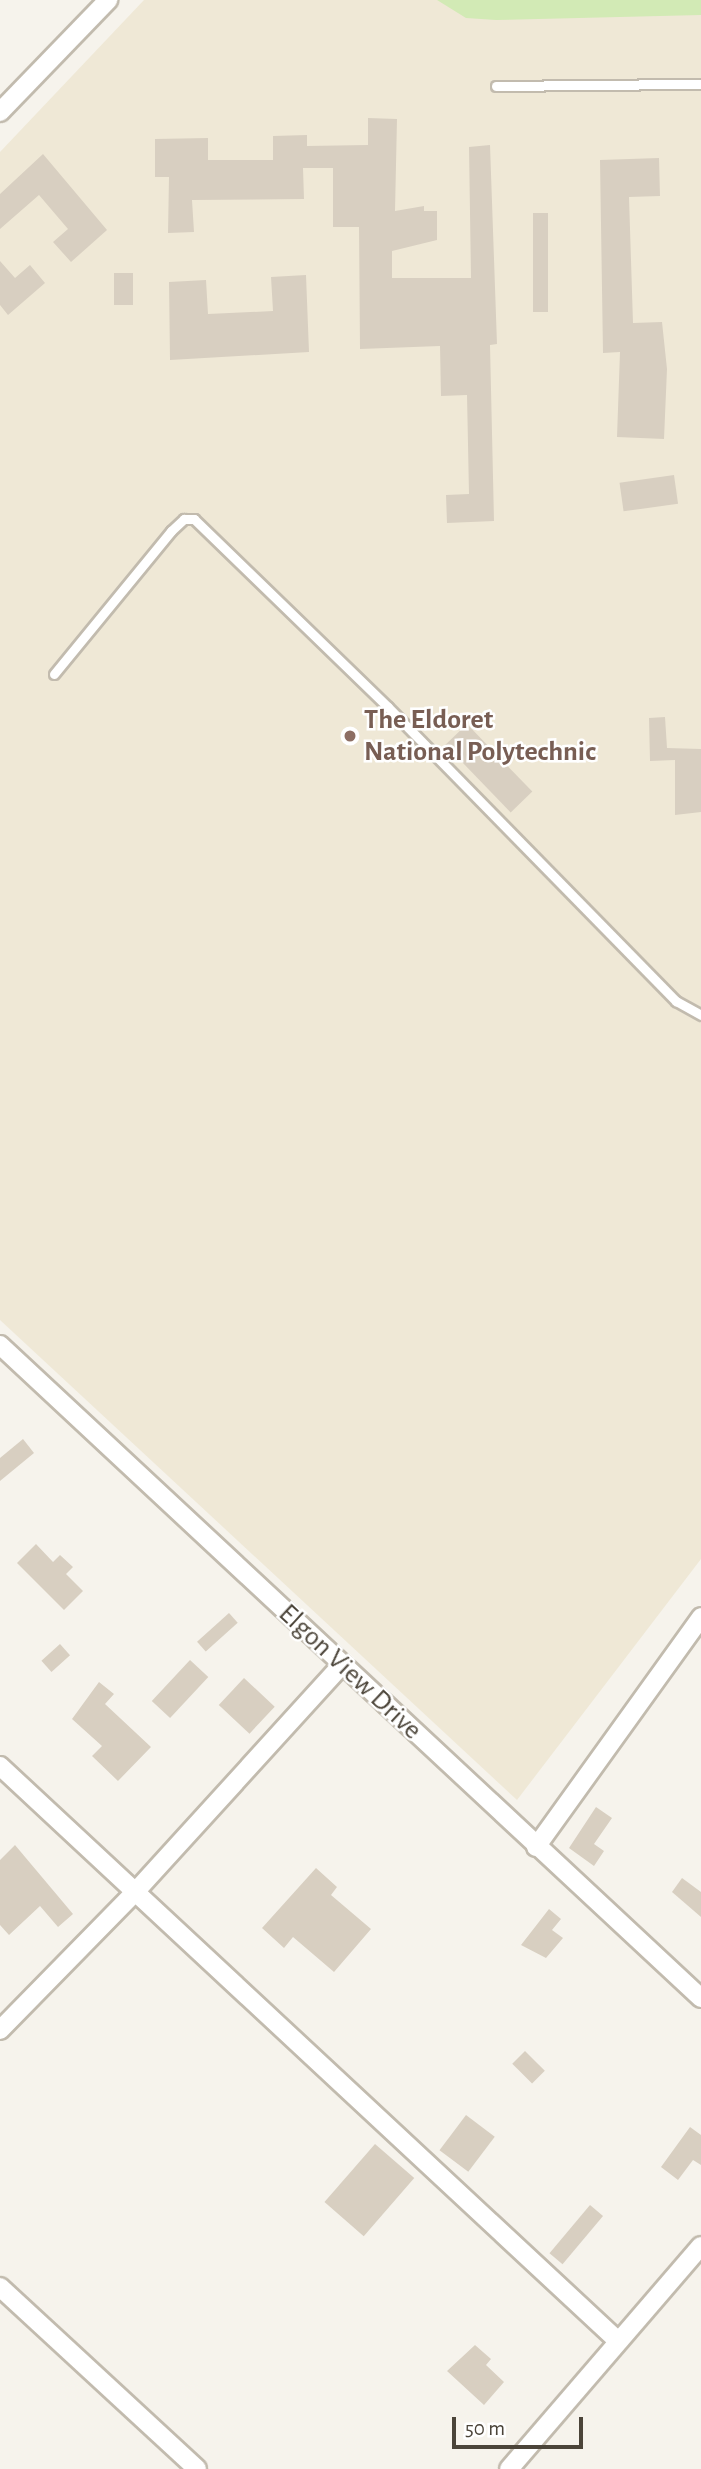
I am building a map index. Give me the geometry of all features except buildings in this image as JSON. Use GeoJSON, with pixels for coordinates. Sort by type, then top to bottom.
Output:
{"type":"FeatureCollection","features":[{"type":"Feature","properties":{"kind":"street"},"geometry":{"type":"LineString","coordinates":[[0,111],[107,0]]}},
{"type":"Feature","properties":{"kind":"street","name":"Elgon View Drive"},"geometry":{"type":"LineString","coordinates":[[0,1345],[701,1998]]}},
{"type":"Feature","properties":{"kind":"street"},"geometry":{"type":"LineString","coordinates":[[536,1847],[701,1617]]}},
{"type":"Feature","properties":{"kind":"street"},"geometry":{"type":"LineString","coordinates":[[0,2030],[137,1890],[342,1665]]}},
{"type":"Feature","properties":{"kind":"street"},"geometry":{"type":"LineString","coordinates":[[0,1766],[137,1890],[369,2112],[618,2341]]}},
{"type":"Feature","properties":{"kind":"street"},"geometry":{"type":"LineString","coordinates":[[509,2469],[701,2246]]}},
{"type":"Feature","properties":{"kind":"street"},"geometry":{"type":"LineString","coordinates":[[0,2287],[197,2469]]}},
{"type":"Feature","properties":{"kind":"lane"},"geometry":{"type":"LineString","coordinates":[[496,86],[701,84]]}},
{"type":"Feature","properties":{"kind":"lane"},"geometry":{"type":"LineString","coordinates":[[54,674],[171,531],[184,519],[194,519],[388,707],[676,1001],[701,1014]]}},
{"type":"Feature","properties":{"kind":"shaded area","name":"The Eldoret National Polytechnic"},"geometry":{"type":"Polygon","coordinates":[[[144,0],[701,0],[701,1559],[517,1800],[0,1320],[0,152],[144,0]]]}},
{"type":"Feature","properties":{"kind":"green space"},"geometry":{"type":"Polygon","coordinates":[[[437,0],[701,0],[701,15],[496,20],[466,18],[437,0]]]}},
{"type":"Feature","properties":{"kind":"place","name":"The Eldoret National Polytechnic"},"geometry":{"type":"Point","coordinates":[350,736]}}]}
